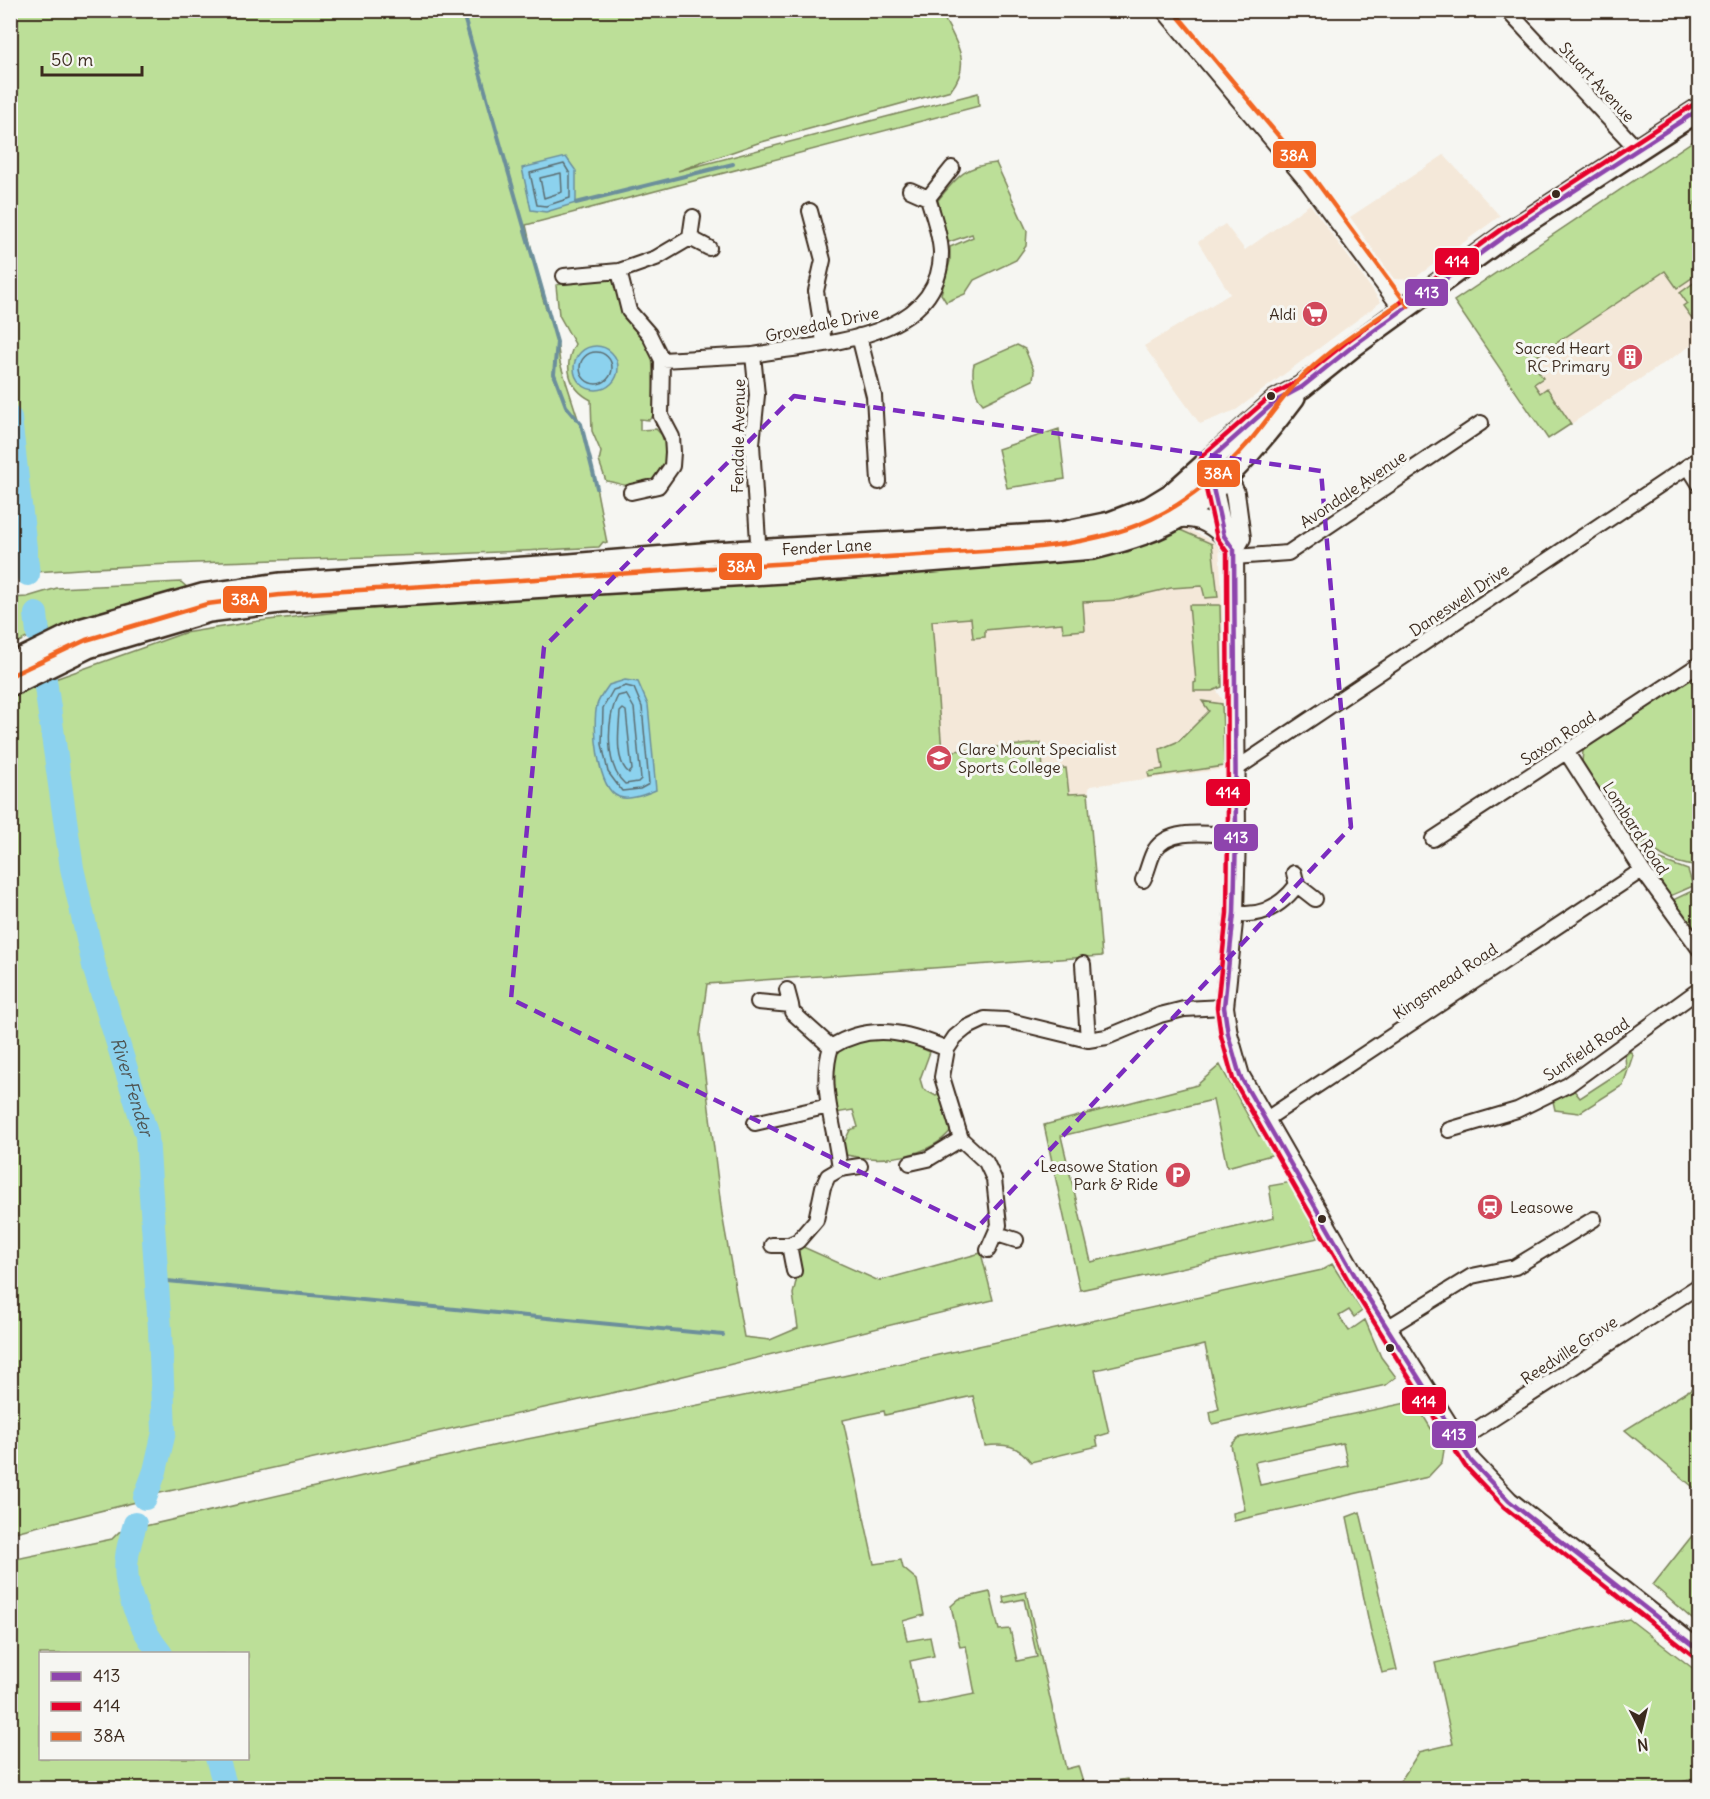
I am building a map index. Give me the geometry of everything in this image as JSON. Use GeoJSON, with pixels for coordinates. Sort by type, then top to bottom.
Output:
{"type":"FeatureCollection","features":[{"type":"Feature","properties":{"kind":"main road"},"geometry":{"type":"LineString","coordinates":[[1302,387],[1402,310],[1506,235],[1700,109]]}},
{"type":"Feature","properties":{"kind":"main road","name":"Fender Lane"},"geometry":{"type":"LineString","coordinates":[[10,665],[83,629],[202,595],[281,584],[758,551],[1058,534],[1090,528],[1110,523],[1162,501],[1270,406],[1302,387]]}},
{"type":"Feature","properties":{"kind":"main road","name":"Fender Lane"},"geometry":{"type":"LineString","coordinates":[[10,685],[88,647],[209,611],[280,602],[760,574],[1070,552],[1125,540],[1181,514],[1220,481],[1278,419],[1302,387]]}},
{"type":"Feature","properties":{"kind":"street"},"geometry":{"type":"LineString","coordinates":[[1163,10],[1285,155],[1402,310]]}},
{"type":"Feature","properties":{"kind":"street","name":"Stuart Avenue"},"geometry":{"type":"LineString","coordinates":[[1507,10],[1638,150]]}},
{"type":"Feature","properties":{"kind":"street"},"geometry":{"type":"LineString","coordinates":[[910,190],[928,198],[952,168]]}},
{"type":"Feature","properties":{"kind":"street","name":"Grovedale Drive"},"geometry":{"type":"LineString","coordinates":[[753,355],[859,336],[901,321],[912,314],[931,291],[936,279],[941,252],[940,237],[928,198]]}},
{"type":"Feature","properties":{"kind":"street"},"geometry":{"type":"LineString","coordinates":[[810,211],[824,260],[816,291],[824,342]]}},
{"type":"Feature","properties":{"kind":"street"},"geometry":{"type":"LineString","coordinates":[[690,238],[693,217]]}},
{"type":"Feature","properties":{"kind":"street"},"geometry":{"type":"LineString","coordinates":[[690,238],[709,248]]}},
{"type":"Feature","properties":{"kind":"street"},"geometry":{"type":"LineString","coordinates":[[564,276],[619,271],[656,258],[690,238]]}},
{"type":"Feature","properties":{"kind":"street"},"geometry":{"type":"LineString","coordinates":[[619,271],[629,310],[649,334],[662,360],[661,416],[672,437],[672,466],[658,486],[631,492]]}},
{"type":"Feature","properties":{"kind":"street"},"geometry":{"type":"LineString","coordinates":[[859,336],[874,396],[879,482]]}},
{"type":"Feature","properties":{"kind":"street","name":"Fendale Avenue"},"geometry":{"type":"LineString","coordinates":[[662,360],[753,355],[757,394],[752,444],[760,574]]}},
{"type":"Feature","properties":{"kind":"street","name":"Avondale Avenue"},"geometry":{"type":"LineString","coordinates":[[1231,547],[1288,552],[1481,423]]}},
{"type":"Feature","properties":{"kind":"street"},"geometry":{"type":"LineString","coordinates":[[1207,462],[1240,516],[1241,538],[1231,547]]}},
{"type":"Feature","properties":{"kind":"street"},"geometry":{"type":"LineString","coordinates":[[1694,462],[1700,484]]}},
{"type":"Feature","properties":{"kind":"street","name":"Daneswell Drive"},"geometry":{"type":"LineString","coordinates":[[1236,769],[1694,462]]}},
{"type":"Feature","properties":{"kind":"street"},"geometry":{"type":"LineString","coordinates":[[1181,514],[1204,520],[1231,547],[1236,835],[1234,913],[1224,1007],[1228,1034],[1240,1076],[1387,1328],[1457,1442],[1509,1501],[1700,1651]]}},
{"type":"Feature","properties":{"kind":"street","name":"Saxon Road"},"geometry":{"type":"LineString","coordinates":[[1433,839],[1700,664]]}},
{"type":"Feature","properties":{"kind":"street","name":"Lombard Road"},"geometry":{"type":"LineString","coordinates":[[1566,753],[1642,870],[1700,950]]}},
{"type":"Feature","properties":{"kind":"street"},"geometry":{"type":"LineString","coordinates":[[1143,880],[1150,867],[1154,851],[1166,839],[1192,833],[1236,835]]}},
{"type":"Feature","properties":{"kind":"street","name":"Kingsmead Road"},"geometry":{"type":"LineString","coordinates":[[1265,1120],[1642,870]]}},
{"type":"Feature","properties":{"kind":"street"},"geometry":{"type":"LineString","coordinates":[[1234,913],[1251,914],[1271,909],[1286,899],[1295,879],[1315,899]]}},
{"type":"Feature","properties":{"kind":"street"},"geometry":{"type":"LineString","coordinates":[[1083,964],[1088,1040]]}},
{"type":"Feature","properties":{"kind":"street","name":"Sunfield Road"},"geometry":{"type":"LineString","coordinates":[[1449,1130],[1517,1110],[1568,1085],[1700,989]]}},
{"type":"Feature","properties":{"kind":"street"},"geometry":{"type":"LineString","coordinates":[[787,990],[792,1012],[831,1047]]}},
{"type":"Feature","properties":{"kind":"street"},"geometry":{"type":"LineString","coordinates":[[758,1002],[791,1005]]}},
{"type":"Feature","properties":{"kind":"street"},"geometry":{"type":"LineString","coordinates":[[988,1250],[997,1234],[999,1214],[994,1179],[986,1162],[961,1139],[942,1077],[947,1048],[966,1028],[986,1019],[1006,1020],[1088,1040],[1107,1038],[1160,1015],[1184,1009],[1224,1007]]}},
{"type":"Feature","properties":{"kind":"street"},"geometry":{"type":"LineString","coordinates":[[831,1047],[868,1031],[887,1031],[914,1035],[947,1048]]}},
{"type":"Feature","properties":{"kind":"street"},"geometry":{"type":"LineString","coordinates":[[831,1047],[825,1068],[840,1169]]}},
{"type":"Feature","properties":{"kind":"street"},"geometry":{"type":"LineString","coordinates":[[755,1123],[829,1106]]}},
{"type":"Feature","properties":{"kind":"street"},"geometry":{"type":"LineString","coordinates":[[910,1163],[928,1159],[961,1139]]}},
{"type":"Feature","properties":{"kind":"street"},"geometry":{"type":"LineString","coordinates":[[772,1245],[789,1245],[798,1241],[816,1220],[823,1187],[828,1176],[840,1169],[860,1166]]}},
{"type":"Feature","properties":{"kind":"street"},"geometry":{"type":"LineString","coordinates":[[1387,1328],[1472,1276],[1515,1267],[1594,1219]]}},
{"type":"Feature","properties":{"kind":"street"},"geometry":{"type":"LineString","coordinates":[[997,1234],[1016,1240]]}},
{"type":"Feature","properties":{"kind":"street"},"geometry":{"type":"LineString","coordinates":[[789,1245],[794,1271]]}},
{"type":"Feature","properties":{"kind":"street","name":"Reedville Grove"},"geometry":{"type":"LineString","coordinates":[[1457,1442],[1700,1285]]}},
{"type":"Feature","properties":{"kind":"highlighted area"},"geometry":{"type":"Polygon","coordinates":[[[794,396],[1321,471],[1351,827],[976,1229],[511,999],[544,647],[794,396]]]}},
{"type":"Feature","properties":{"kind":"shaded area"},"geometry":{"type":"Polygon","coordinates":[[[1699,137],[1699,348],[1695,343],[1548,439],[1454,301],[1699,137]]]}},
{"type":"Feature","properties":{"kind":"shaded area"},"geometry":{"type":"Polygon","coordinates":[[[1444,155],[1500,216],[1412,280],[1394,279],[1350,217],[1444,155]]]}},
{"type":"Feature","properties":{"kind":"shaded area"},"geometry":{"type":"Polygon","coordinates":[[[1310,204],[1381,302],[1236,410],[1200,424],[1144,346],[1230,294],[1198,242],[1225,224],[1245,250],[1310,204]]]}},
{"type":"Feature","properties":{"kind":"shaded area","name":"Clare Mount Specialist Sports College"},"geometry":{"type":"Polygon","coordinates":[[[1181,526],[1219,544],[1227,683],[1215,688],[1225,703],[1226,769],[1090,786],[1088,793],[1102,956],[635,643],[621,587],[1110,554],[1145,545],[1181,526]]]}},
{"type":"Feature","properties":{"kind":"green space"},"geometry":{"type":"Polygon","coordinates":[[[940,10],[956,41],[961,60],[958,79],[951,90],[758,143],[678,171],[978,93],[979,106],[526,225],[542,296],[557,341],[560,363],[590,456],[607,543],[603,542],[599,547],[526,551],[158,565],[11,574],[10,455],[25,571],[33,571],[10,389],[11,11],[940,10]]]}},
{"type":"Feature","properties":{"kind":"green space"},"geometry":{"type":"Polygon","coordinates":[[[1699,137],[1699,199],[1694,203],[1699,212],[1699,273],[1677,288],[1665,271],[1531,360],[1543,378],[1534,384],[1540,393],[1547,388],[1571,424],[1548,439],[1454,301],[1699,137]]]}},
{"type":"Feature","properties":{"kind":"green space"},"geometry":{"type":"Polygon","coordinates":[[[996,163],[1027,231],[1026,246],[1016,260],[974,280],[965,294],[946,302],[941,294],[950,261],[950,247],[973,237],[972,234],[946,243],[938,200],[969,170],[996,163]]]}},
{"type":"Feature","properties":{"kind":"green space"},"geometry":{"type":"Polygon","coordinates":[[[592,278],[612,280],[652,351],[655,414],[649,420],[640,419],[640,430],[656,429],[662,435],[663,440],[667,440],[667,456],[656,476],[650,481],[635,486],[606,481],[599,461],[601,452],[592,431],[591,400],[577,389],[570,376],[569,360],[575,344],[559,315],[556,285],[592,278]]]}},
{"type":"Feature","properties":{"kind":"green space"},"geometry":{"type":"Polygon","coordinates":[[[1699,279],[1700,328],[1683,306],[1687,303],[1680,293],[1699,279]]]}},
{"type":"Feature","properties":{"kind":"green space"},"geometry":{"type":"Polygon","coordinates":[[[1017,345],[1025,349],[1034,371],[1033,380],[983,404],[974,385],[974,364],[1017,345]]]}},
{"type":"Feature","properties":{"kind":"green space"},"geometry":{"type":"Polygon","coordinates":[[[1059,429],[1065,479],[1007,488],[998,449],[1059,429]]]}},
{"type":"Feature","properties":{"kind":"green space"},"geometry":{"type":"Polygon","coordinates":[[[1178,529],[1212,544],[1218,597],[1205,598],[1202,586],[1171,588],[1119,600],[1083,602],[1085,630],[1063,632],[1062,623],[985,630],[985,637],[973,638],[971,618],[932,621],[942,752],[1041,743],[1043,769],[1066,768],[1069,794],[1088,793],[1102,956],[707,984],[700,1035],[722,1214],[744,1337],[770,1340],[798,1328],[793,1294],[798,1273],[797,1257],[801,1246],[879,1281],[981,1253],[993,1300],[634,1388],[151,1495],[170,1420],[154,1169],[142,1109],[93,943],[75,848],[52,680],[184,633],[259,621],[355,610],[514,598],[679,591],[1128,552],[1178,529]]]}},
{"type":"Feature","properties":{"kind":"green space"},"geometry":{"type":"Polygon","coordinates":[[[181,582],[189,589],[126,606],[51,635],[48,627],[11,646],[11,598],[27,597],[57,588],[181,582]]]}},
{"type":"Feature","properties":{"kind":"green space"},"geometry":{"type":"Polygon","coordinates":[[[1189,605],[1220,605],[1222,687],[1212,691],[1194,691],[1196,682],[1189,605]]]}},
{"type":"Feature","properties":{"kind":"green space"},"geometry":{"type":"Polygon","coordinates":[[[1699,671],[1700,862],[1696,866],[1661,855],[1647,844],[1635,829],[1631,837],[1582,762],[1583,751],[1589,744],[1699,671]]]}},
{"type":"Feature","properties":{"kind":"green space"},"geometry":{"type":"Polygon","coordinates":[[[42,682],[73,907],[93,986],[139,1139],[149,1228],[161,1431],[140,1501],[11,1533],[10,698],[42,682]]]}},
{"type":"Feature","properties":{"kind":"green space"},"geometry":{"type":"Polygon","coordinates":[[[1202,701],[1222,704],[1224,766],[1149,777],[1148,772],[1163,769],[1160,749],[1179,741],[1209,711],[1202,701]]]}},
{"type":"Feature","properties":{"kind":"green space"},"geometry":{"type":"Polygon","coordinates":[[[1640,841],[1658,859],[1688,870],[1693,886],[1670,896],[1634,842],[1640,841]]]}},
{"type":"Feature","properties":{"kind":"green space"},"geometry":{"type":"Polygon","coordinates":[[[1694,890],[1699,900],[1699,939],[1673,900],[1694,890]]]}},
{"type":"Feature","properties":{"kind":"green space"},"geometry":{"type":"Polygon","coordinates":[[[884,1038],[905,1041],[930,1052],[920,1079],[923,1089],[936,1096],[940,1090],[952,1129],[943,1139],[931,1146],[903,1156],[874,1158],[846,1155],[842,1147],[850,1130],[858,1127],[853,1110],[836,1113],[831,1083],[831,1062],[841,1046],[851,1041],[884,1038]]]}},
{"type":"Feature","properties":{"kind":"green space"},"geometry":{"type":"Polygon","coordinates":[[[1630,1051],[1633,1055],[1623,1085],[1579,1113],[1555,1110],[1553,1101],[1573,1089],[1580,1098],[1626,1068],[1625,1056],[1630,1051]]]}},
{"type":"Feature","properties":{"kind":"green space"},"geometry":{"type":"Polygon","coordinates":[[[1220,1065],[1259,1136],[1263,1135],[1275,1154],[1227,1167],[1213,1100],[1061,1136],[1091,1262],[1274,1218],[1269,1186],[1292,1182],[1318,1238],[1080,1290],[1044,1125],[1197,1085],[1220,1065]]]}},
{"type":"Feature","properties":{"kind":"green space"},"geometry":{"type":"Polygon","coordinates":[[[1332,1264],[1362,1311],[1354,1317],[1349,1310],[1339,1316],[1349,1331],[1365,1320],[1381,1357],[1396,1377],[1386,1385],[1212,1424],[1210,1412],[1219,1409],[1205,1345],[1095,1370],[1109,1433],[1096,1437],[1098,1446],[1031,1462],[1011,1446],[985,1446],[973,1396],[885,1415],[884,1411],[843,1420],[874,1564],[901,1560],[903,1568],[917,1580],[924,1615],[903,1621],[907,1641],[930,1637],[934,1656],[910,1661],[919,1705],[975,1694],[966,1646],[960,1647],[951,1606],[959,1599],[990,1592],[999,1630],[1010,1629],[1017,1661],[1037,1657],[1024,1599],[1004,1603],[1003,1597],[1026,1592],[1066,1769],[1078,1766],[1084,1786],[1127,1779],[1133,1788],[11,1788],[11,1560],[112,1539],[119,1532],[497,1445],[834,1378],[1322,1270],[1332,1264]]]}},
{"type":"Feature","properties":{"kind":"green space"},"geometry":{"type":"Polygon","coordinates":[[[1699,1384],[1699,1492],[1625,1430],[1699,1384]]]}},
{"type":"Feature","properties":{"kind":"green space"},"geometry":{"type":"Polygon","coordinates":[[[1411,1402],[1418,1407],[1444,1450],[1442,1462],[1428,1477],[1234,1521],[1233,1513],[1245,1510],[1231,1445],[1238,1438],[1411,1402]],[[1343,1443],[1255,1462],[1260,1485],[1348,1466],[1343,1443]]]}},
{"type":"Feature","properties":{"kind":"green space"},"geometry":{"type":"Polygon","coordinates":[[[1360,1512],[1397,1670],[1382,1673],[1347,1517],[1360,1512]]]}},
{"type":"Feature","properties":{"kind":"green space"},"geometry":{"type":"Polygon","coordinates":[[[1699,1527],[1699,1625],[1653,1585],[1699,1527]]]}},
{"type":"Feature","properties":{"kind":"green space"},"geometry":{"type":"Polygon","coordinates":[[[1629,1619],[1699,1673],[1699,1778],[1654,1788],[1390,1788],[1402,1779],[1419,1752],[1453,1744],[1435,1663],[1629,1619]]]}},
{"type":"Feature","properties":{"kind":"water"},"geometry":{"type":"Polygon","coordinates":[[[566,157],[576,171],[576,203],[546,212],[531,210],[522,168],[566,157]]]}},
{"type":"Feature","properties":{"kind":"water"},"geometry":{"type":"Polygon","coordinates":[[[596,346],[605,347],[612,352],[617,359],[617,377],[612,384],[605,389],[596,390],[587,389],[580,384],[575,377],[574,368],[575,359],[580,352],[587,347],[596,346]]]}},
{"type":"Feature","properties":{"kind":"water"},"geometry":{"type":"Polygon","coordinates":[[[625,680],[638,682],[648,705],[656,790],[628,798],[619,797],[612,792],[606,782],[598,756],[595,727],[597,705],[601,697],[609,685],[625,680]]]}},
{"type":"Feature","properties":{"kind":"waterway"},"geometry":{"type":"LineString","coordinates":[[462,10],[557,342],[554,374],[566,406],[581,424],[597,488]]}},
{"type":"Feature","properties":{"kind":"waterway"},"geometry":{"type":"LineString","coordinates":[[576,203],[733,164]]}},
{"type":"Feature","properties":{"kind":"waterway","name":"River Fender"},"geometry":{"type":"LineString","coordinates":[[10,418],[28,574]]}},
{"type":"Feature","properties":{"kind":"waterway","name":"River Fender"},"geometry":{"type":"LineString","coordinates":[[36,614],[38,633]]}},
{"type":"Feature","properties":{"kind":"waterway","name":"River Fender"},"geometry":{"type":"LineString","coordinates":[[45,680],[72,868],[95,970],[147,1136],[160,1329],[164,1432],[155,1471],[145,1498]]}},
{"type":"Feature","properties":{"kind":"waterway"},"geometry":{"type":"LineString","coordinates":[[157,1280],[723,1335]]}},
{"type":"Feature","properties":{"kind":"waterway","name":"River Fender"},"geometry":{"type":"LineString","coordinates":[[135,1524],[128,1553],[127,1582],[140,1621],[160,1652]]}},
{"type":"Feature","properties":{"kind":"waterway","name":"River Fender"},"geometry":{"type":"LineString","coordinates":[[218,1760],[226,1788]]}},
{"type":"Feature","properties":{"kind":"transit line","name":"38A"},"geometry":{"type":"LineString","coordinates":[[1173,10],[1313,177],[1408,306]]}},
{"type":"Feature","properties":{"kind":"transit line","name":"414"},"geometry":{"type":"LineString","coordinates":[[1695,1657],[1504,1507],[1465,1466],[1355,1292],[1233,1079],[1221,1036],[1217,1007],[1227,913],[1227,552],[1217,538],[1200,462],[1202,456],[1272,395],[1298,381],[1349,340],[1502,229],[1696,103]]}},
{"type":"Feature","properties":{"kind":"transit line","name":"413"},"geometry":{"type":"LineString","coordinates":[[1700,109],[1506,235],[1353,346],[1302,387],[1276,401],[1207,462],[1224,536],[1234,550],[1236,835],[1234,913],[1224,1007],[1228,1034],[1240,1076],[1362,1288],[1471,1461],[1509,1501],[1700,1651]]}},
{"type":"Feature","properties":{"kind":"transit line","name":"38A"},"geometry":{"type":"LineString","coordinates":[[10,676],[86,640],[207,604],[280,595],[1031,548],[1096,538],[1152,519],[1201,488],[1249,442],[1291,388],[1307,372],[1339,345],[1398,304]]}},
{"type":"Feature","properties":{"kind":"place","name":"Aldi"},"geometry":{"type":"Point","coordinates":[1315,314]}},
{"type":"Feature","properties":{"kind":"place","name":"Sacred Heart RC Primary"},"geometry":{"type":"Point","coordinates":[1630,357]}},
{"type":"Feature","properties":{"kind":"place","name":"Clare Mount Specialist Sports College"},"geometry":{"type":"Point","coordinates":[939,758]}},
{"type":"Feature","properties":{"kind":"place","name":"Leasowe Station Park & Ride"},"geometry":{"type":"Point","coordinates":[1178,1175]}},
{"type":"Feature","properties":{"kind":"place","name":"Leasowe"},"geometry":{"type":"Point","coordinates":[1490,1207]}}]}
